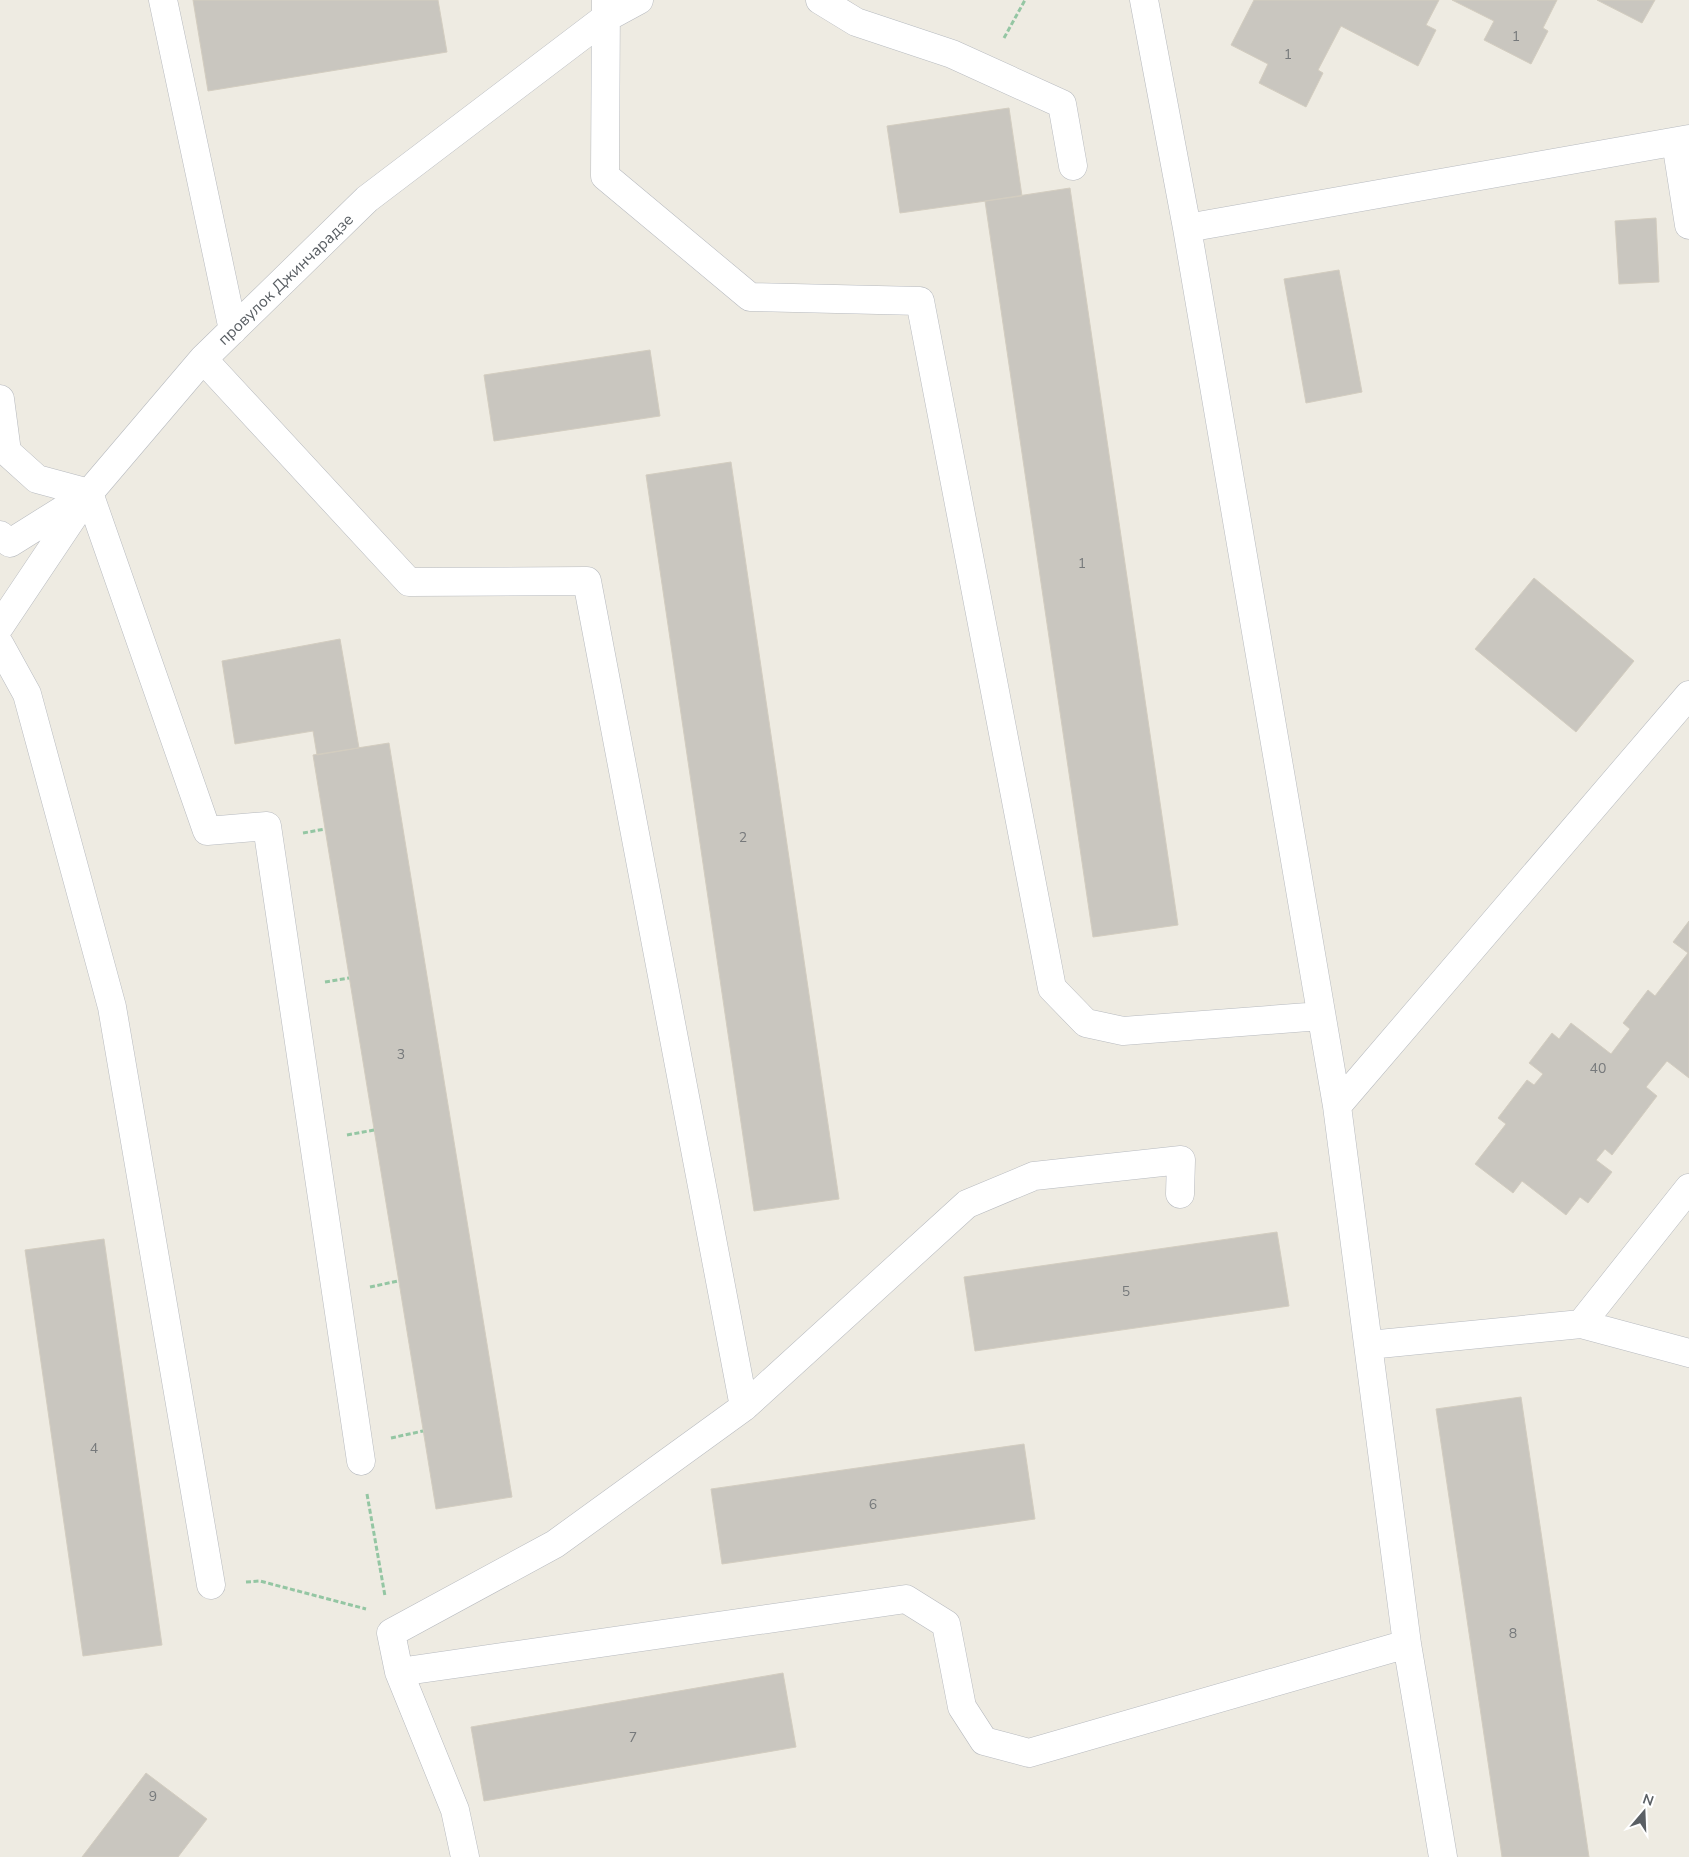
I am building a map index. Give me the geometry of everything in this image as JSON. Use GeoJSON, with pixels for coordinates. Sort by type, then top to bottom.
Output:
{"type":"FeatureCollection","features":[{"type":"Feature","properties":{"kind":"street"},"geometry":{"type":"LineString","coordinates":[[163,0],[233,330]]}},
{"type":"Feature","properties":{"kind":"street","name":"провулок Джинчарадзе"},"geometry":{"type":"LineString","coordinates":[[0,626],[90,493],[203,359],[366,199],[603,6],[639,0]]}},
{"type":"Feature","properties":{"kind":"street"},"geometry":{"type":"LineString","coordinates":[[820,0],[856,22],[952,54],[1062,104],[1073,166]]}},
{"type":"Feature","properties":{"kind":"street"},"geometry":{"type":"LineString","coordinates":[[1144,0],[1187,228],[1337,1106],[1407,1644],[1443,1857]]}},
{"type":"Feature","properties":{"kind":"street"},"geometry":{"type":"LineString","coordinates":[[603,6],[604,176],[750,298],[920,301],[1052,988],[1086,1023],[1123,1031],[1321,1016]]}},
{"type":"Feature","properties":{"kind":"street"},"geometry":{"type":"LineString","coordinates":[[1187,228],[1683,141],[1689,226]]}},
{"type":"Feature","properties":{"kind":"street"},"geometry":{"type":"LineString","coordinates":[[203,359],[409,582],[587,581],[744,1407]]}},
{"type":"Feature","properties":{"kind":"street"},"geometry":{"type":"LineString","coordinates":[[0,399],[6,452],[37,479],[90,493]]}},
{"type":"Feature","properties":{"kind":"street"},"geometry":{"type":"LineString","coordinates":[[0,535],[10,542],[90,493]]}},
{"type":"Feature","properties":{"kind":"street"},"geometry":{"type":"LineString","coordinates":[[90,493],[207,831],[267,826],[361,1461]]}},
{"type":"Feature","properties":{"kind":"street"},"geometry":{"type":"LineString","coordinates":[[0,645],[27,694],[112,1007],[211,1586]]}},
{"type":"Feature","properties":{"kind":"street"},"geometry":{"type":"LineString","coordinates":[[1337,1106],[1689,695]]}},
{"type":"Feature","properties":{"kind":"street"},"geometry":{"type":"LineString","coordinates":[[465,1857],[454,1810],[399,1672],[390,1624],[555,1544],[744,1407],[967,1204],[1034,1176],[1181,1160],[1180,1194]]}},
{"type":"Feature","properties":{"kind":"street"},"geometry":{"type":"LineString","coordinates":[[1581,1324],[1689,1188]]}},
{"type":"Feature","properties":{"kind":"street"},"geometry":{"type":"LineString","coordinates":[[1369,1345],[1581,1324],[1689,1353]]}},
{"type":"Feature","properties":{"kind":"street"},"geometry":{"type":"LineString","coordinates":[[399,1672],[906,1599],[946,1624],[962,1707],[984,1741],[1029,1753],[1407,1644]]}},
{"type":"Feature","properties":{"kind":"path"},"geometry":{"type":"LineString","coordinates":[[986,70],[1025,0]]}},
{"type":"Feature","properties":{"kind":"path"},"geometry":{"type":"LineString","coordinates":[[211,1586],[260,1581],[390,1624],[361,1461]]}},
{"type":"Feature","properties":{"kind":"building"},"geometry":{"type":"Polygon","coordinates":[[[193,0],[438,0],[447,52],[208,91],[193,0]]]}},
{"type":"Feature","properties":{"kind":"building"},"geometry":{"type":"Polygon","coordinates":[[[1254,0],[1439,0],[1426,25],[1436,30],[1418,66],[1341,26],[1318,70],[1323,73],[1306,107],[1259,83],[1268,64],[1231,45],[1254,0]]]}},
{"type":"Feature","properties":{"kind":"building"},"geometry":{"type":"Polygon","coordinates":[[[1452,0],[1557,0],[1543,28],[1548,31],[1531,64],[1484,40],[1494,21],[1452,0]]]}},
{"type":"Feature","properties":{"kind":"building"},"geometry":{"type":"Polygon","coordinates":[[[1597,0],[1655,0],[1642,23],[1597,0]]]}},
{"type":"Feature","properties":{"kind":"building"},"geometry":{"type":"Polygon","coordinates":[[[1009,108],[1022,196],[900,213],[887,126],[1009,108]]]}},
{"type":"Feature","properties":{"kind":"building"},"geometry":{"type":"Polygon","coordinates":[[[1070,188],[1178,925],[1093,937],[985,201],[1070,188]]]}},
{"type":"Feature","properties":{"kind":"building"},"geometry":{"type":"Polygon","coordinates":[[[1656,218],[1659,282],[1619,284],[1615,221],[1656,218]]]}},
{"type":"Feature","properties":{"kind":"building"},"geometry":{"type":"Polygon","coordinates":[[[1339,270],[1362,392],[1306,403],[1284,279],[1339,270]]]}},
{"type":"Feature","properties":{"kind":"building"},"geometry":{"type":"Polygon","coordinates":[[[650,350],[660,416],[494,441],[484,375],[650,350]]]}},
{"type":"Feature","properties":{"kind":"building"},"geometry":{"type":"Polygon","coordinates":[[[731,462],[839,1199],[754,1211],[646,475],[731,462]]]}},
{"type":"Feature","properties":{"kind":"building"},"geometry":{"type":"Polygon","coordinates":[[[1534,578],[1634,661],[1576,732],[1475,649],[1534,578]]]}},
{"type":"Feature","properties":{"kind":"building"},"geometry":{"type":"Polygon","coordinates":[[[340,639],[359,748],[317,755],[313,731],[235,744],[222,661],[340,639]]]}},
{"type":"Feature","properties":{"kind":"building"},"geometry":{"type":"Polygon","coordinates":[[[389,743],[512,1497],[436,1509],[313,755],[389,743]]]}},
{"type":"Feature","properties":{"kind":"building"},"geometry":{"type":"Polygon","coordinates":[[[1689,921],[1689,1078],[1667,1061],[1646,1087],[1657,1096],[1612,1155],[1605,1149],[1596,1160],[1612,1172],[1588,1203],[1580,1197],[1566,1215],[1522,1181],[1513,1193],[1475,1164],[1506,1124],[1498,1118],[1527,1080],[1534,1085],[1543,1074],[1529,1063],[1552,1033],[1559,1039],[1571,1023],[1611,1054],[1630,1029],[1623,1023],[1648,990],[1655,996],[1688,953],[1673,942],[1689,921]]]}},
{"type":"Feature","properties":{"kind":"building"},"geometry":{"type":"Polygon","coordinates":[[[1277,1232],[1289,1306],[975,1351],[964,1277],[1277,1232]]]}},
{"type":"Feature","properties":{"kind":"building"},"geometry":{"type":"Polygon","coordinates":[[[104,1239],[162,1645],[83,1656],[25,1250],[104,1239]]]}},
{"type":"Feature","properties":{"kind":"building"},"geometry":{"type":"Polygon","coordinates":[[[1521,1397],[1589,1857],[1502,1857],[1436,1409],[1521,1397]]]}},
{"type":"Feature","properties":{"kind":"building"},"geometry":{"type":"Polygon","coordinates":[[[1024,1444],[1035,1519],[722,1564],[711,1489],[1024,1444]]]}},
{"type":"Feature","properties":{"kind":"building"},"geometry":{"type":"Polygon","coordinates":[[[783,1673],[796,1747],[484,1801],[471,1727],[783,1673]]]}},
{"type":"Feature","properties":{"kind":"building"},"geometry":{"type":"Polygon","coordinates":[[[146,1773],[207,1819],[178,1857],[82,1857],[146,1773]]]}}]}
